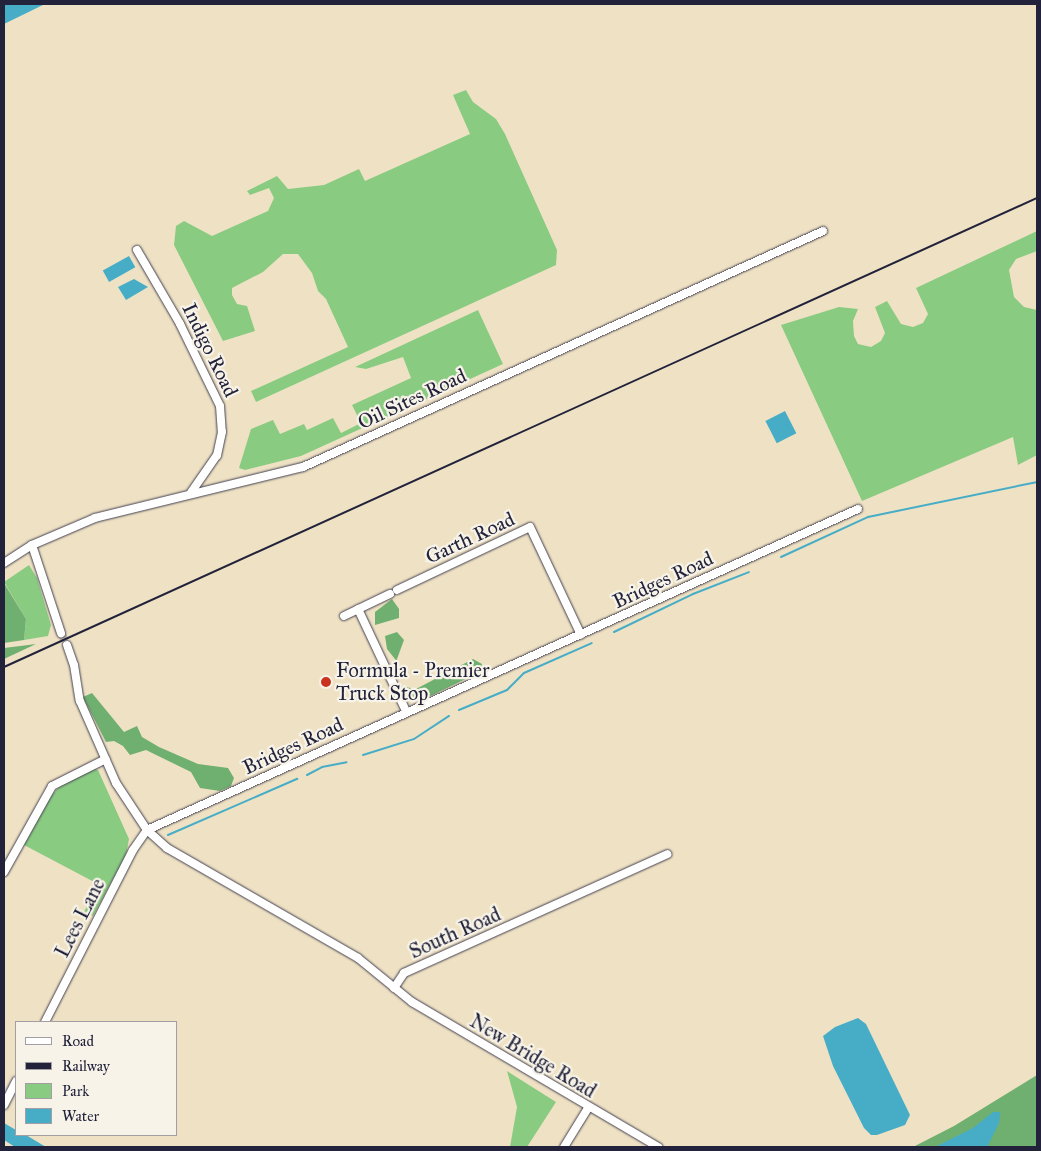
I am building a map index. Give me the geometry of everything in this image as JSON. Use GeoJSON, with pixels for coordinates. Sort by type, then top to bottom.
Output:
{"type":"FeatureCollection","features":[{"type":"Feature","properties":{"kind":"street","name":"Oil Sites Road"},"geometry":{"type":"LineString","coordinates":[[4,563],[32,545],[95,518],[303,467],[823,231]]}},
{"type":"Feature","properties":{"kind":"street","name":"Indigo Road"},"geometry":{"type":"LineString","coordinates":[[137,250],[180,324],[220,406],[222,432],[217,455],[190,494]]}},
{"type":"Feature","properties":{"kind":"street","name":"Bridges Road"},"geometry":{"type":"LineString","coordinates":[[147,830],[406,711],[581,635],[858,508]]}},
{"type":"Feature","properties":{"kind":"street","name":"Garth Road"},"geometry":{"type":"LineString","coordinates":[[344,616],[530,527],[581,635]]}},
{"type":"Feature","properties":{"kind":"street"},"geometry":{"type":"LineString","coordinates":[[32,545],[61,633]]}},
{"type":"Feature","properties":{"kind":"street"},"geometry":{"type":"LineString","coordinates":[[358,609],[406,711]]}},
{"type":"Feature","properties":{"kind":"street"},"geometry":{"type":"LineString","coordinates":[[67,645],[74,665],[80,702],[130,807],[147,830],[188,863],[358,958],[394,988]]}},
{"type":"Feature","properties":{"kind":"street"},"geometry":{"type":"LineString","coordinates":[[4,872],[52,786],[106,759]]}},
{"type":"Feature","properties":{"kind":"street","name":"Lees Lane"},"geometry":{"type":"LineString","coordinates":[[46,1021],[132,850],[147,830]]}},
{"type":"Feature","properties":{"kind":"street","name":"South Road"},"geometry":{"type":"LineString","coordinates":[[394,988],[404,973],[667,854]]}},
{"type":"Feature","properties":{"kind":"street","name":"New Bridge Road"},"geometry":{"type":"LineString","coordinates":[[394,988],[588,1108],[658,1147]]}},
{"type":"Feature","properties":{"kind":"street"},"geometry":{"type":"LineString","coordinates":[[4,1104],[15,1083]]}},
{"type":"Feature","properties":{"kind":"street"},"geometry":{"type":"LineString","coordinates":[[564,1147],[588,1108]]}},
{"type":"Feature","properties":{"kind":"green space"},"geometry":{"type":"Polygon","coordinates":[[[466,90],[473,102],[496,119],[505,134],[557,250],[556,265],[256,402],[251,391],[348,347],[326,299],[318,291],[312,273],[298,254],[283,254],[263,272],[232,288],[232,295],[237,304],[247,306],[255,331],[223,341],[174,245],[176,226],[184,221],[212,236],[268,211],[274,198],[269,188],[250,195],[247,191],[277,176],[288,189],[324,185],[359,169],[365,181],[470,134],[453,95],[466,90]]]}},
{"type":"Feature","properties":{"kind":"green space"},"geometry":{"type":"Polygon","coordinates":[[[1037,231],[1037,251],[1016,259],[1009,270],[1014,297],[1024,307],[1037,310],[1037,455],[1018,465],[1013,437],[862,501],[781,325],[839,307],[858,309],[853,321],[854,336],[858,344],[871,347],[881,341],[885,333],[875,307],[887,301],[901,324],[913,327],[923,323],[928,314],[916,288],[1037,231]]]}},
{"type":"Feature","properties":{"kind":"green space"},"geometry":{"type":"Polygon","coordinates":[[[478,310],[503,364],[301,456],[245,470],[239,468],[251,429],[273,420],[280,434],[304,424],[307,430],[333,418],[341,433],[361,423],[352,405],[411,378],[403,357],[366,369],[355,367],[478,310]]]}},
{"type":"Feature","properties":{"kind":"green space"},"geometry":{"type":"Polygon","coordinates":[[[29,565],[37,578],[51,625],[48,636],[24,640],[26,619],[4,582],[29,565]]]}},
{"type":"Feature","properties":{"kind":"green space"},"geometry":{"type":"Polygon","coordinates":[[[4,583],[26,619],[24,640],[4,643],[4,583]]]}},
{"type":"Feature","properties":{"kind":"green space"},"geometry":{"type":"Polygon","coordinates":[[[392,599],[399,609],[399,618],[375,625],[375,612],[392,599]]]}},
{"type":"Feature","properties":{"kind":"green space"},"geometry":{"type":"Polygon","coordinates":[[[397,632],[404,640],[397,659],[399,664],[387,649],[385,636],[397,632]]]}},
{"type":"Feature","properties":{"kind":"green space"},"geometry":{"type":"Polygon","coordinates":[[[36,644],[4,659],[4,648],[36,644]]]}},
{"type":"Feature","properties":{"kind":"green space"},"geometry":{"type":"Polygon","coordinates":[[[473,659],[482,664],[480,672],[420,701],[410,700],[400,686],[416,689],[473,659]]]}},
{"type":"Feature","properties":{"kind":"green space"},"geometry":{"type":"Polygon","coordinates":[[[92,693],[124,732],[137,726],[142,737],[159,747],[198,764],[228,768],[234,778],[231,786],[220,791],[200,788],[191,772],[146,750],[130,755],[123,746],[114,741],[106,742],[83,697],[92,693]]]}},
{"type":"Feature","properties":{"kind":"green space"},"geometry":{"type":"Polygon","coordinates":[[[95,769],[98,770],[129,839],[126,855],[93,916],[84,912],[98,884],[24,845],[51,796],[60,786],[95,769]]]}},
{"type":"Feature","properties":{"kind":"green space"},"geometry":{"type":"Polygon","coordinates":[[[507,1071],[556,1102],[527,1147],[510,1147],[517,1107],[507,1071]]]}},
{"type":"Feature","properties":{"kind":"green space"},"geometry":{"type":"Polygon","coordinates":[[[1037,1075],[1037,1147],[913,1147],[954,1126],[1037,1075]]]}},
{"type":"Feature","properties":{"kind":"water"},"geometry":{"type":"Polygon","coordinates":[[[4,4],[45,4],[4,24],[4,4]]]}},
{"type":"Feature","properties":{"kind":"water"},"geometry":{"type":"Polygon","coordinates":[[[129,256],[135,267],[109,282],[103,271],[129,256]]]}},
{"type":"Feature","properties":{"kind":"water"},"geometry":{"type":"Polygon","coordinates":[[[134,279],[148,287],[126,300],[118,287],[134,279]]]}},
{"type":"Feature","properties":{"kind":"water"},"geometry":{"type":"Polygon","coordinates":[[[785,411],[796,433],[777,443],[765,421],[785,411]]]}},
{"type":"Feature","properties":{"kind":"water"},"geometry":{"type":"Polygon","coordinates":[[[858,1018],[866,1024],[910,1115],[905,1125],[877,1135],[871,1135],[864,1128],[833,1066],[823,1036],[835,1027],[858,1018]]]}},
{"type":"Feature","properties":{"kind":"water"},"geometry":{"type":"Polygon","coordinates":[[[993,1112],[1000,1112],[999,1123],[987,1147],[935,1147],[973,1128],[993,1112]]]}},
{"type":"Feature","properties":{"kind":"water"},"geometry":{"type":"Polygon","coordinates":[[[4,1123],[15,1129],[15,1136],[28,1136],[46,1147],[15,1147],[4,1140],[4,1123]]]}},
{"type":"Feature","properties":{"kind":"waterway"},"geometry":{"type":"LineString","coordinates":[[781,557],[868,517],[1037,482]]}},
{"type":"Feature","properties":{"kind":"waterway"},"geometry":{"type":"LineString","coordinates":[[614,632],[693,594],[749,572]]}},
{"type":"Feature","properties":{"kind":"waterway"},"geometry":{"type":"LineString","coordinates":[[459,710],[507,690],[524,673],[592,643]]}},
{"type":"Feature","properties":{"kind":"waterway"},"geometry":{"type":"LineString","coordinates":[[363,755],[414,739],[449,716]]}},
{"type":"Feature","properties":{"kind":"waterway"},"geometry":{"type":"LineString","coordinates":[[307,775],[322,767],[347,762]]}},
{"type":"Feature","properties":{"kind":"waterway"},"geometry":{"type":"LineString","coordinates":[[168,835],[297,779]]}},
{"type":"Feature","properties":{"kind":"tunnel"},"geometry":{"type":"LineString","coordinates":[[61,633],[67,645]]}},
{"type":"Feature","properties":{"kind":"railway"},"geometry":{"type":"LineString","coordinates":[[4,667],[1037,198]]}},
{"type":"Feature","properties":{"kind":"place","name":"Formula - Premier Truck Stop"},"geometry":{"type":"Point","coordinates":[326,682]}}]}
